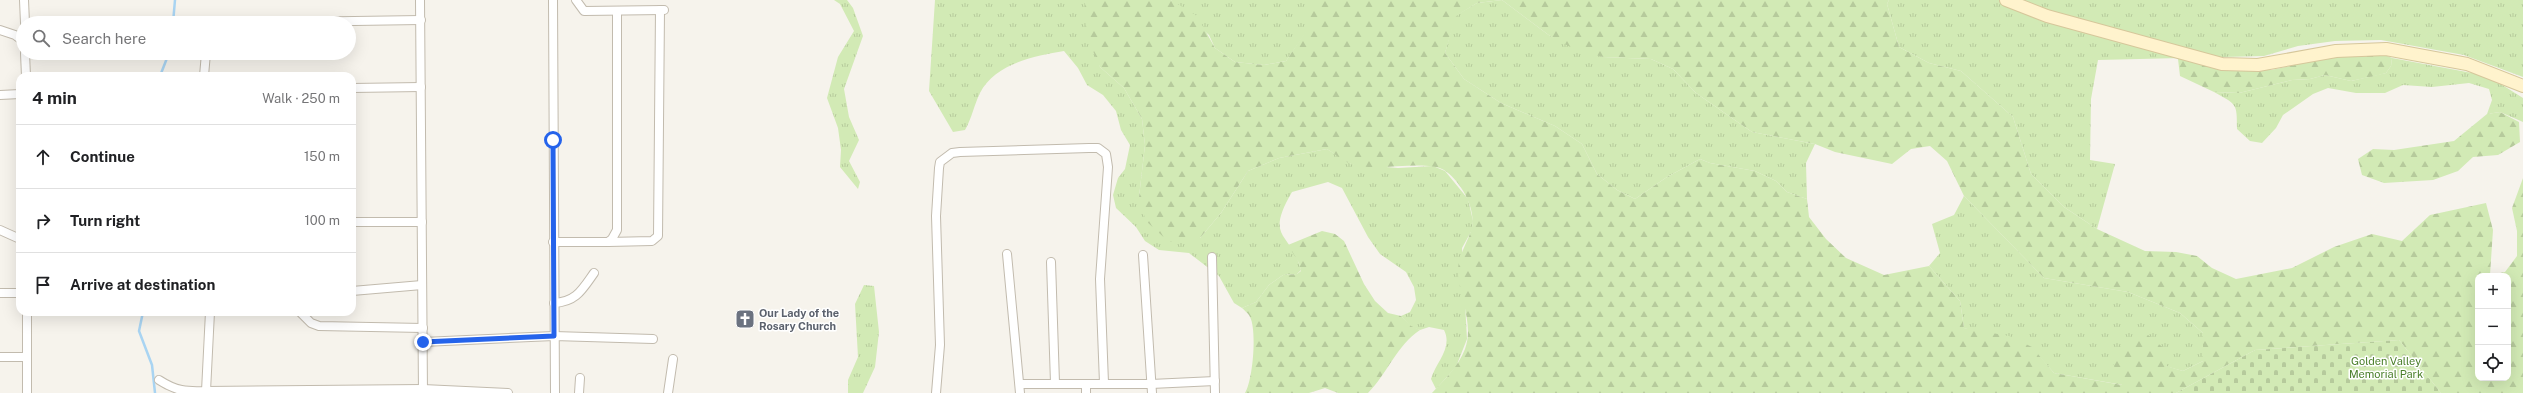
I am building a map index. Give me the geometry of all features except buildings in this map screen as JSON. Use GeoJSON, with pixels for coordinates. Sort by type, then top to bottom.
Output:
{"type":"FeatureCollection","features":[{"type":"Feature","properties":{"kind":"main road"},"geometry":{"type":"LineString","coordinates":[[2006,0],[2047,16],[2222,64],[2258,65],[2336,52],[2386,49],[2467,64],[2523,86]]}},
{"type":"Feature","properties":{"kind":"street"},"geometry":{"type":"LineString","coordinates":[[24,0],[25,16]]}},
{"type":"Feature","properties":{"kind":"street"},"geometry":{"type":"LineString","coordinates":[[420,0],[423,391]]}},
{"type":"Feature","properties":{"kind":"street"},"geometry":{"type":"LineString","coordinates":[[553,0],[553,242],[555,393]]}},
{"type":"Feature","properties":{"kind":"street"},"geometry":{"type":"LineString","coordinates":[[553,242],[652,241],[658,236],[662,10],[584,11],[576,0]]}},
{"type":"Feature","properties":{"kind":"street"},"geometry":{"type":"LineString","coordinates":[[608,242],[612,239],[617,230],[617,11]]}},
{"type":"Feature","properties":{"kind":"street"},"geometry":{"type":"LineString","coordinates":[[356,21],[421,20]]}},
{"type":"Feature","properties":{"kind":"street"},"geometry":{"type":"LineString","coordinates":[[0,30],[16,36]]}},
{"type":"Feature","properties":{"kind":"street"},"geometry":{"type":"LineString","coordinates":[[25,60],[26,72]]}},
{"type":"Feature","properties":{"kind":"street"},"geometry":{"type":"LineString","coordinates":[[204,72],[205,60]]}},
{"type":"Feature","properties":{"kind":"street"},"geometry":{"type":"LineString","coordinates":[[356,88],[421,87]]}},
{"type":"Feature","properties":{"kind":"street"},"geometry":{"type":"LineString","coordinates":[[0,95],[16,94]]}},
{"type":"Feature","properties":{"kind":"street"},"geometry":{"type":"LineString","coordinates":[[936,393],[940,339],[936,216],[939,168],[940,162],[946,156],[960,152],[1098,148],[1106,154],[1108,167],[1100,279],[1104,383]]}},
{"type":"Feature","properties":{"kind":"street"},"geometry":{"type":"LineString","coordinates":[[356,222],[422,222]]}},
{"type":"Feature","properties":{"kind":"street"},"geometry":{"type":"LineString","coordinates":[[0,230],[16,237]]}},
{"type":"Feature","properties":{"kind":"street"},"geometry":{"type":"LineString","coordinates":[[1007,254],[1020,393]]}},
{"type":"Feature","properties":{"kind":"street"},"geometry":{"type":"LineString","coordinates":[[1143,255],[1152,393]]}},
{"type":"Feature","properties":{"kind":"street"},"geometry":{"type":"LineString","coordinates":[[1212,258],[1215,393]]}},
{"type":"Feature","properties":{"kind":"street"},"geometry":{"type":"LineString","coordinates":[[1051,262],[1055,383]]}},
{"type":"Feature","properties":{"kind":"street"},"geometry":{"type":"LineString","coordinates":[[554,303],[568,301],[577,297],[594,273]]}},
{"type":"Feature","properties":{"kind":"street"},"geometry":{"type":"LineString","coordinates":[[356,291],[422,285]]}},
{"type":"Feature","properties":{"kind":"street"},"geometry":{"type":"LineString","coordinates":[[0,293],[16,293]]}},
{"type":"Feature","properties":{"kind":"street"},"geometry":{"type":"LineString","coordinates":[[27,316],[27,393]]}},
{"type":"Feature","properties":{"kind":"street"},"geometry":{"type":"LineString","coordinates":[[210,316],[211,392]]}},
{"type":"Feature","properties":{"kind":"street"},"geometry":{"type":"LineString","coordinates":[[304,316],[311,323],[319,326],[423,328]]}},
{"type":"Feature","properties":{"kind":"street"},"geometry":{"type":"LineString","coordinates":[[423,342],[554,336],[653,338]]}},
{"type":"Feature","properties":{"kind":"street"},"geometry":{"type":"LineString","coordinates":[[0,357],[27,357]]}},
{"type":"Feature","properties":{"kind":"street"},"geometry":{"type":"LineString","coordinates":[[668,393],[673,359]]}},
{"type":"Feature","properties":{"kind":"street"},"geometry":{"type":"LineString","coordinates":[[579,393],[580,378]]}},
{"type":"Feature","properties":{"kind":"street"},"geometry":{"type":"LineString","coordinates":[[160,380],[173,389],[184,392],[423,391],[508,393]]}},
{"type":"Feature","properties":{"kind":"street"},"geometry":{"type":"LineString","coordinates":[[1020,384],[1151,384],[1215,380]]}},
{"type":"Feature","properties":{"kind":"street"},"geometry":{"type":"LineString","coordinates":[[1086,384],[1086,393]]}},
{"type":"Feature","properties":{"kind":"green space"},"geometry":{"type":"Polygon","coordinates":[[[834,0],[847,0],[853,8],[863,36],[844,89],[849,117],[859,140],[849,161],[860,182],[858,189],[840,167],[841,150],[838,128],[827,98],[838,57],[854,31],[840,4],[834,0]]]}},
{"type":"Feature","properties":{"kind":"green space"},"geometry":{"type":"Polygon","coordinates":[[[935,0],[1085,0],[1100,67],[1124,88],[1142,119],[1145,145],[1139,197],[1200,238],[1221,213],[1248,171],[1279,158],[1327,149],[1351,164],[1398,168],[1433,166],[1445,171],[1468,199],[1473,221],[1472,230],[1462,248],[1467,339],[1456,367],[1436,389],[1431,379],[1445,349],[1446,337],[1444,330],[1429,327],[1420,330],[1411,327],[1401,316],[1410,312],[1416,300],[1414,287],[1406,272],[1380,254],[1368,237],[1342,188],[1328,182],[1292,192],[1280,219],[1282,234],[1297,257],[1301,270],[1297,274],[1283,275],[1269,285],[1256,302],[1242,308],[1234,303],[1219,276],[1189,253],[1159,250],[1145,241],[1136,227],[1116,208],[1113,195],[1118,178],[1125,169],[1130,145],[1121,130],[1116,111],[1103,95],[1087,85],[1078,68],[1064,51],[1041,55],[1017,63],[995,74],[980,93],[965,130],[953,132],[929,91],[935,0]]]}},
{"type":"Feature","properties":{"kind":"green space"},"geometry":{"type":"Polygon","coordinates":[[[1085,0],[1171,0],[1197,16],[1215,48],[1235,62],[1264,65],[1286,61],[1308,28],[1309,0],[1502,0],[1889,0],[1887,4],[1899,47],[1929,63],[1961,71],[2013,117],[2031,174],[2064,207],[2097,229],[2145,251],[2176,252],[2197,256],[2212,268],[2236,279],[2292,268],[2334,247],[2372,234],[2402,241],[2430,215],[2486,203],[2493,230],[2490,273],[2475,273],[2475,381],[2511,381],[2511,273],[2500,273],[2505,272],[2517,256],[2517,231],[2512,208],[2523,178],[2523,393],[2441,393],[2399,340],[2255,350],[2176,393],[1432,393],[1459,362],[1465,349],[1468,331],[1466,312],[1459,283],[1458,268],[1460,257],[1473,223],[1470,206],[1466,197],[1462,189],[1450,175],[1444,170],[1435,167],[1373,167],[1351,164],[1327,149],[1279,158],[1248,171],[1221,213],[1200,238],[1169,242],[1146,221],[1139,197],[1145,145],[1142,119],[1124,88],[1100,67],[1086,35],[1085,0]],[[1502,0],[1477,3],[1456,16],[1445,53],[1464,79],[1501,103],[1555,126],[1582,144],[1597,174],[1617,190],[1635,199],[1667,177],[1700,159],[1710,163],[1755,171],[1776,181],[1787,192],[1807,199],[1809,217],[1826,239],[1846,258],[1884,275],[1929,266],[1960,301],[1964,328],[2009,336],[2032,347],[2054,373],[2122,385],[2110,355],[2126,341],[2148,335],[2166,350],[2166,366],[2183,371],[2203,361],[2203,333],[2180,313],[2128,292],[2044,278],[1964,196],[1947,161],[1930,146],[1911,149],[1892,164],[1835,152],[1815,144],[1752,132],[1696,93],[1673,69],[1651,59],[1603,57],[1574,49],[1550,36],[1502,0]]]}},
{"type":"Feature","properties":{"kind":"green space"},"geometry":{"type":"Polygon","coordinates":[[[1171,0],[1309,0],[1309,28],[1286,61],[1264,65],[1235,62],[1215,48],[1209,35],[1171,0]]]}},
{"type":"Feature","properties":{"kind":"green space"},"geometry":{"type":"Polygon","coordinates":[[[1502,0],[1550,36],[1603,57],[1651,59],[1673,69],[1696,93],[1752,132],[1815,144],[1806,163],[1807,199],[1787,192],[1776,181],[1755,171],[1710,163],[1700,159],[1667,177],[1635,199],[1617,190],[1597,174],[1582,144],[1555,126],[1501,103],[1464,79],[1445,53],[1455,16],[1477,3],[1502,0]]]}},
{"type":"Feature","properties":{"kind":"green space"},"geometry":{"type":"Polygon","coordinates":[[[1889,0],[2523,0],[2523,77],[2464,55],[2381,40],[2335,41],[2298,46],[2264,56],[2098,60],[2091,99],[2090,160],[2115,164],[2097,229],[2064,207],[2031,174],[2013,117],[1961,71],[1929,63],[1899,47],[1887,4],[1889,0]]]}},
{"type":"Feature","properties":{"kind":"green space"},"geometry":{"type":"Polygon","coordinates":[[[2356,52],[2383,54],[2392,58],[2391,66],[2386,73],[2351,81],[2325,75],[2310,79],[2292,80],[2239,93],[2214,92],[2180,76],[2178,59],[2197,57],[2226,68],[2271,70],[2356,52]]]}},
{"type":"Feature","properties":{"kind":"green space"},"geometry":{"type":"Polygon","coordinates":[[[2392,58],[2488,76],[2523,98],[2523,122],[2500,112],[2487,114],[2492,100],[2489,89],[2469,83],[2432,87],[2403,85],[2385,93],[2356,93],[2328,88],[2313,94],[2283,115],[2276,128],[2262,143],[2250,141],[2237,129],[2236,109],[2231,103],[2214,92],[2239,93],[2292,80],[2310,79],[2325,75],[2351,81],[2386,73],[2391,66],[2392,58]]]}},
{"type":"Feature","properties":{"kind":"green space"},"geometry":{"type":"Polygon","coordinates":[[[2500,112],[2519,122],[2520,142],[2498,155],[2473,157],[2458,171],[2433,180],[2384,183],[2362,175],[2358,159],[2373,149],[2394,150],[2454,141],[2487,114],[2500,112]]]}},
{"type":"Feature","properties":{"kind":"green space"},"geometry":{"type":"Polygon","coordinates":[[[1964,196],[2044,278],[2128,292],[2180,313],[2203,333],[2203,361],[2183,371],[2165,366],[2123,385],[2054,373],[2031,347],[1964,328],[1960,301],[1929,266],[1940,253],[1932,224],[1954,215],[1964,196]]]}},
{"type":"Feature","properties":{"kind":"green space"},"geometry":{"type":"Polygon","coordinates":[[[1322,231],[1335,234],[1344,241],[1364,284],[1375,301],[1388,313],[1401,316],[1411,326],[1420,330],[1412,336],[1398,352],[1368,393],[1338,393],[1325,388],[1309,393],[1245,393],[1248,387],[1252,367],[1254,343],[1250,317],[1242,308],[1256,302],[1269,285],[1283,275],[1297,274],[1301,271],[1299,263],[1288,245],[1322,231]]]}},
{"type":"Feature","properties":{"kind":"green space"},"geometry":{"type":"Polygon","coordinates":[[[864,285],[874,286],[879,332],[875,367],[863,393],[848,393],[848,380],[858,357],[855,304],[864,285]]]}},
{"type":"Feature","properties":{"kind":"green space","name":"Golden Valley Memorial Park"},"geometry":{"type":"Polygon","coordinates":[[[2399,340],[2441,393],[2176,393],[2255,350],[2399,340]]]}},
{"type":"Feature","properties":{"kind":"waterway"},"geometry":{"type":"LineString","coordinates":[[174,16],[175,0]]}},
{"type":"Feature","properties":{"kind":"waterway"},"geometry":{"type":"LineString","coordinates":[[162,72],[166,60]]}},
{"type":"Feature","properties":{"kind":"waterway"},"geometry":{"type":"LineString","coordinates":[[142,316],[139,331],[152,365],[155,393]]}},
{"type":"Feature","properties":{"kind":"place","name":"Our Lady of the Rosary Church"},"geometry":{"type":"Point","coordinates":[745,319]}},
{"type":"Feature","properties":{"kind":"route"},"geometry":{"type":"LineString","coordinates":[[423,342],[554,336],[553,140]]}}]}
